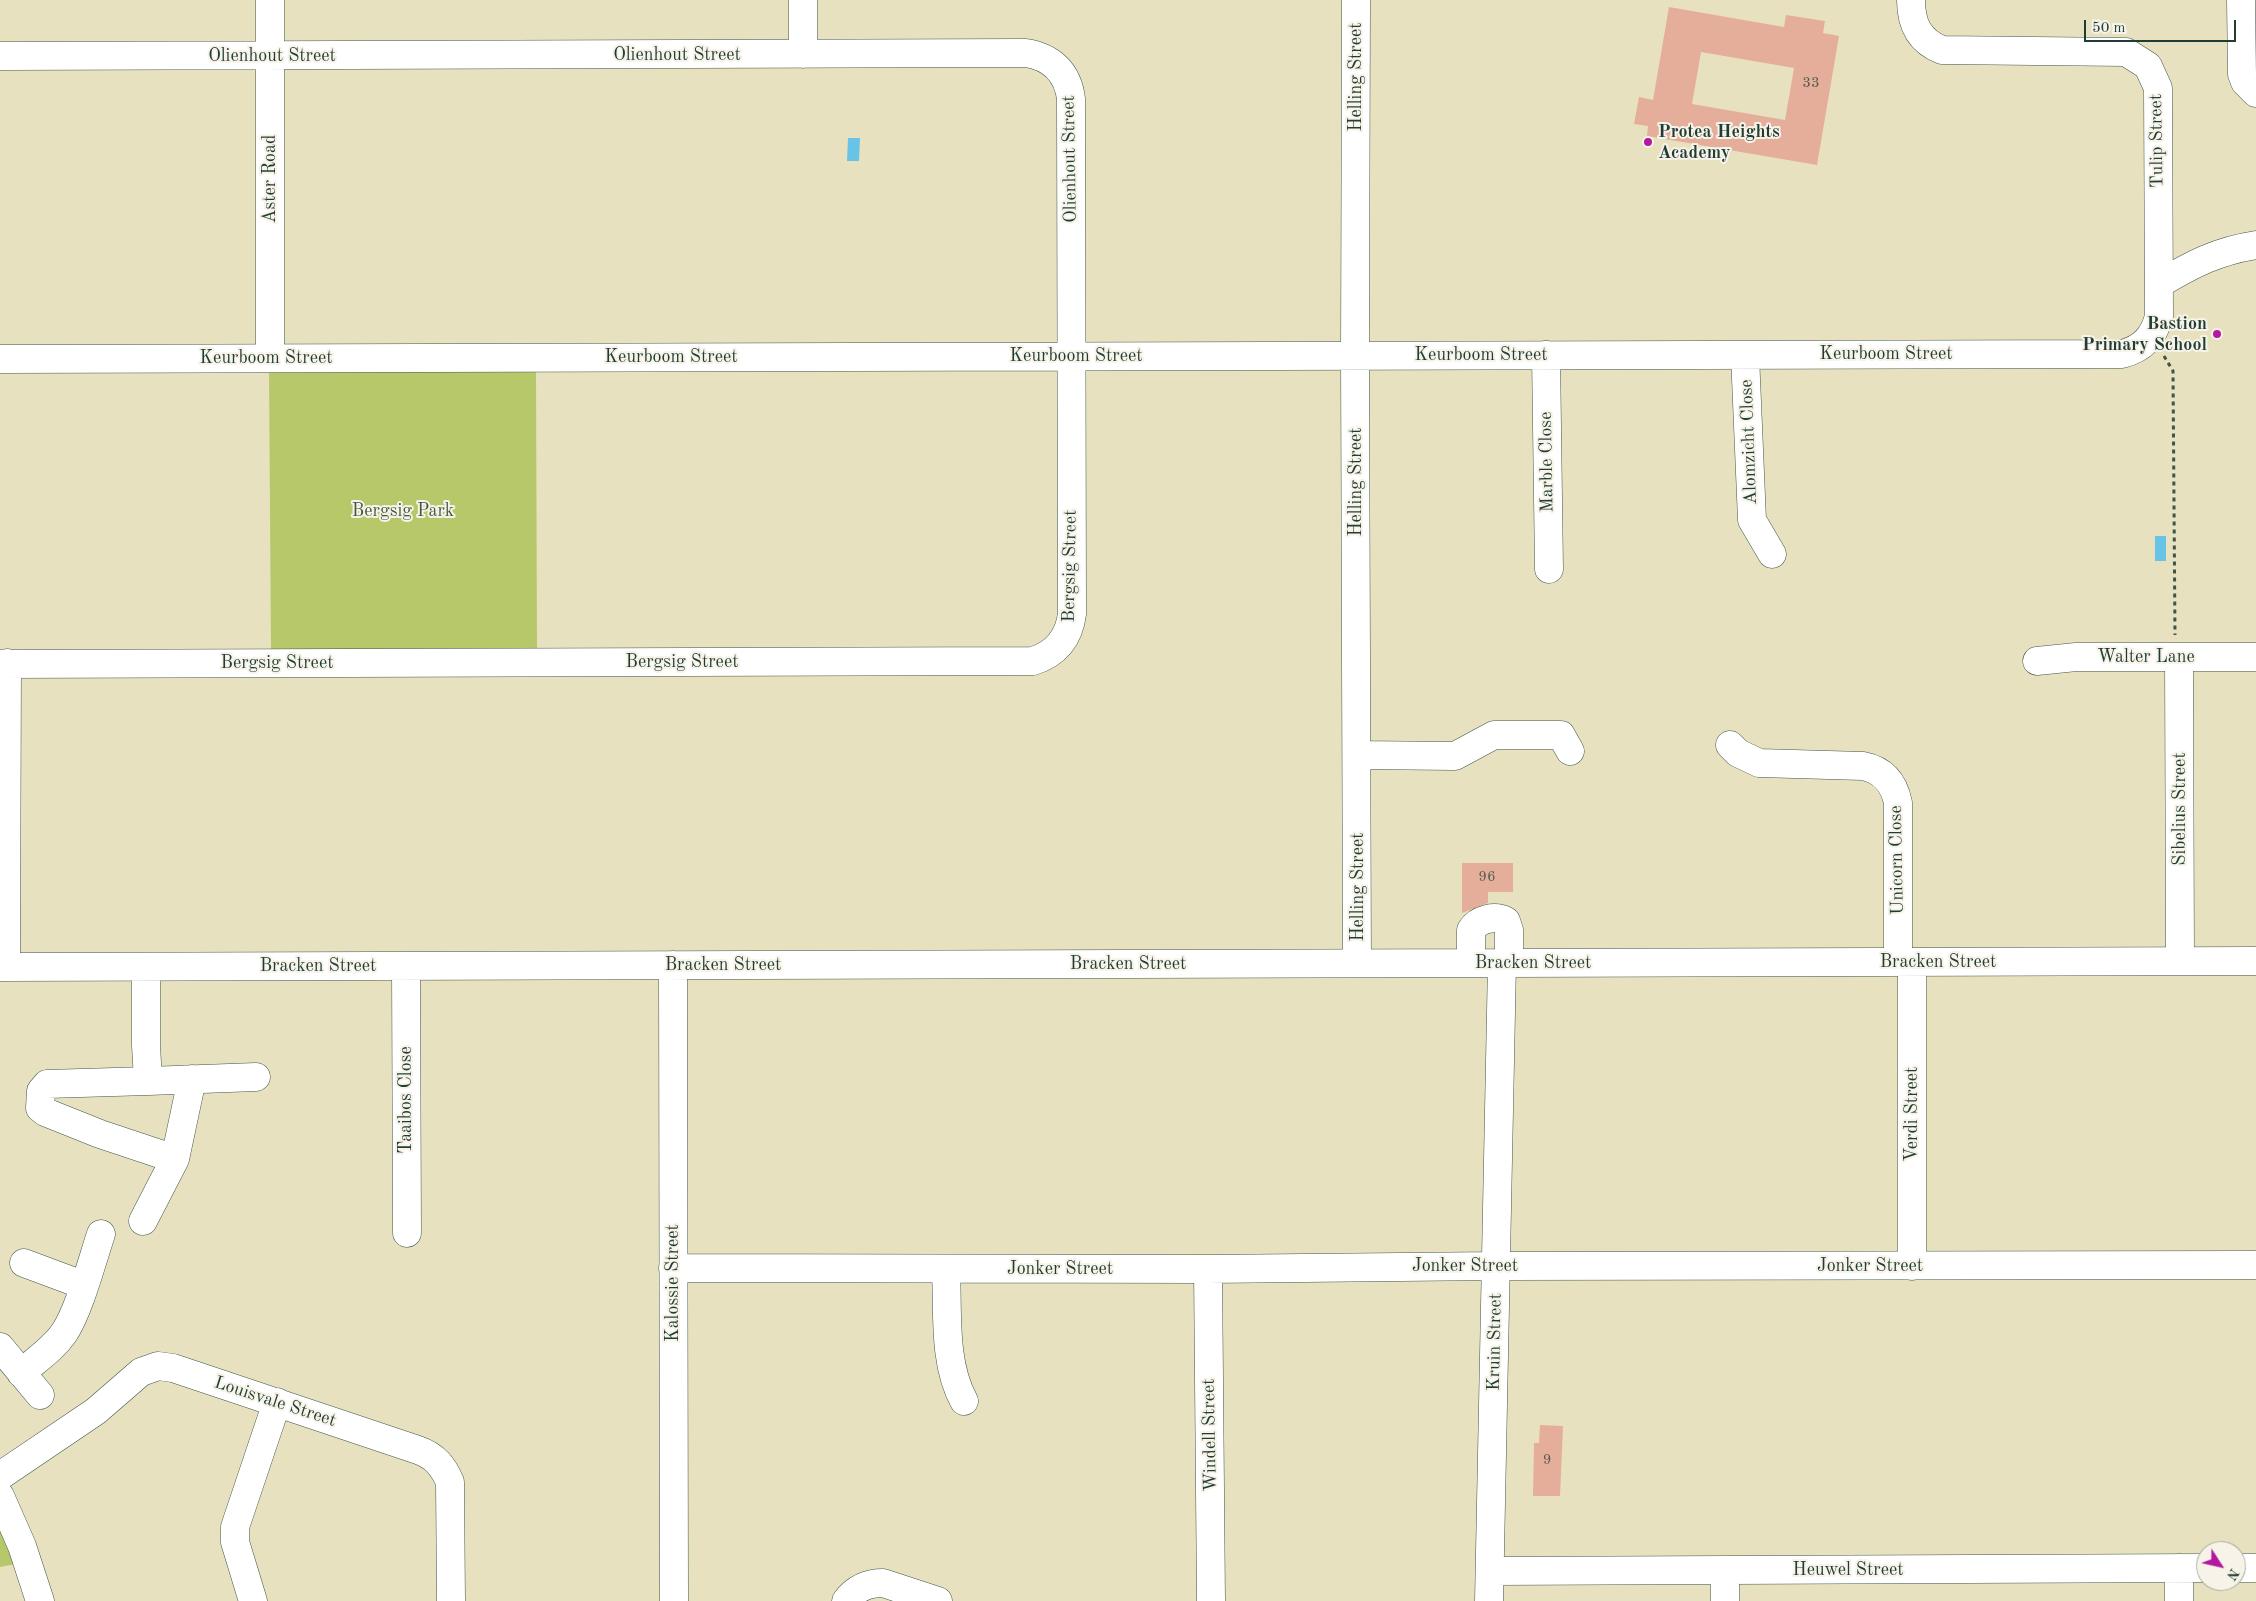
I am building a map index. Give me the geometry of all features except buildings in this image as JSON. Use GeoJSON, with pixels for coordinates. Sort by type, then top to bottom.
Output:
{"type":"FeatureCollection","features":[{"type":"Feature","properties":{"kind":"street","name":"Aster Road"},"geometry":{"type":"LineString","coordinates":[[270,0],[270,358]]}},
{"type":"Feature","properties":{"kind":"street"},"geometry":{"type":"LineString","coordinates":[[803,0],[803,54]]}},
{"type":"Feature","properties":{"kind":"street","name":"Helling Street"},"geometry":{"type":"LineString","coordinates":[[1356,0],[1357,963]]}},
{"type":"Feature","properties":{"kind":"street","name":"Tulip Street"},"geometry":{"type":"LineString","coordinates":[[1911,0],[1911,14],[1919,34],[1926,42],[1942,50],[2126,52],[2148,66],[2158,88],[2159,284],[2159,316],[2153,333],[2148,340]]}},
{"type":"Feature","properties":{"kind":"street"},"geometry":{"type":"LineString","coordinates":[[2241,0],[2242,74],[2245,82],[2256,93]]}},
{"type":"Feature","properties":{"kind":"street","name":"Olienhout Street"},"geometry":{"type":"LineString","coordinates":[[0,56],[1026,53],[1044,58],[1060,69],[1066,78],[1071,99],[1070,356]]}},
{"type":"Feature","properties":{"kind":"street"},"geometry":{"type":"LineString","coordinates":[[2159,284],[2210,256],[2233,248],[2256,245]]}},
{"type":"Feature","properties":{"kind":"street","name":"Keurboom Street"},"geometry":{"type":"LineString","coordinates":[[0,359],[2122,354],[2132,351],[2148,340]]}},
{"type":"Feature","properties":{"kind":"street","name":"Marble Close"},"geometry":{"type":"LineString","coordinates":[[1546,355],[1549,569]]}},
{"type":"Feature","properties":{"kind":"street","name":"Alomzicht Close"},"geometry":{"type":"LineString","coordinates":[[1745,355],[1752,520],[1772,554]]}},
{"type":"Feature","properties":{"kind":"street","name":"Bergsig Street"},"geometry":{"type":"LineString","coordinates":[[3,967],[4,664],[1034,661],[1056,649],[1063,642],[1071,624],[1070,356]]}},
{"type":"Feature","properties":{"kind":"street","name":"Walter Lane"},"geometry":{"type":"LineString","coordinates":[[2037,661],[2076,657],[2256,657]]}},
{"type":"Feature","properties":{"kind":"street","name":"Sibelius Street"},"geometry":{"type":"LineString","coordinates":[[2179,657],[2180,961]]}},
{"type":"Feature","properties":{"kind":"street"},"geometry":{"type":"LineString","coordinates":[[1358,755],[1454,756],[1494,735],[1561,735],[1570,751]]}},
{"type":"Feature","properties":{"kind":"street","name":"Unicorn Close"},"geometry":{"type":"LineString","coordinates":[[1730,745],[1738,753],[1759,763],[1863,766],[1877,770],[1891,783],[1898,803],[1905,962]]}},
{"type":"Feature","properties":{"kind":"street","name":"Kruin Street"},"geometry":{"type":"LineString","coordinates":[[1471,963],[1471,930],[1474,925],[1483,920],[1502,919],[1506,921],[1509,930],[1506,963],[1496,1266],[1489,1601]]}},
{"type":"Feature","properties":{"kind":"street","name":"Bracken Street"},"geometry":{"type":"LineString","coordinates":[[3,967],[2256,961]]}},
{"type":"Feature","properties":{"kind":"street","name":"Verdi Street"},"geometry":{"type":"LineString","coordinates":[[1905,962],[1912,1266]]}},
{"type":"Feature","properties":{"kind":"street","name":"Kalossie Street"},"geometry":{"type":"LineString","coordinates":[[672,965],[674,1601]]}},
{"type":"Feature","properties":{"kind":"street","name":"Taaibos Close"},"geometry":{"type":"LineString","coordinates":[[406,966],[406,1234]]}},
{"type":"Feature","properties":{"kind":"street"},"geometry":{"type":"LineString","coordinates":[[146,967],[148,1081]]}},
{"type":"Feature","properties":{"kind":"street"},"geometry":{"type":"LineString","coordinates":[[175,1159],[100,1134],[45,1112],[39,1104],[41,1091],[47,1084],[256,1077]]}},
{"type":"Feature","properties":{"kind":"street"},"geometry":{"type":"LineString","coordinates":[[143,1221],[175,1159],[192,1079]]}},
{"type":"Feature","properties":{"kind":"street"},"geometry":{"type":"LineString","coordinates":[[21,1373],[55,1344],[65,1332],[101,1234]]}},
{"type":"Feature","properties":{"kind":"street"},"geometry":{"type":"LineString","coordinates":[[24,1263],[83,1284]]}},
{"type":"Feature","properties":{"kind":"street","name":"Jonker Street"},"geometry":{"type":"LineString","coordinates":[[673,1268],[1208,1269],[1496,1266],[2256,1265]]}},
{"type":"Feature","properties":{"kind":"street"},"geometry":{"type":"LineString","coordinates":[[946,1269],[951,1364],[954,1380],[964,1401]]}},
{"type":"Feature","properties":{"kind":"street","name":"Windell Street"},"geometry":{"type":"LineString","coordinates":[[1208,1269],[1211,1601]]}},
{"type":"Feature","properties":{"kind":"street"},"geometry":{"type":"LineString","coordinates":[[0,1347],[40,1395]]}},
{"type":"Feature","properties":{"kind":"street","name":"Louisvale Street"},"geometry":{"type":"LineString","coordinates":[[0,1476],[96,1411],[141,1372],[158,1366],[173,1368],[418,1450],[435,1458],[450,1482],[451,1601]]}},
{"type":"Feature","properties":{"kind":"street"},"geometry":{"type":"LineString","coordinates":[[253,1601],[235,1542],[234,1526],[277,1402]]}},
{"type":"Feature","properties":{"kind":"street"},"geometry":{"type":"LineString","coordinates":[[0,1496],[22,1546],[40,1601]]}},
{"type":"Feature","properties":{"kind":"street"},"geometry":{"type":"LineString","coordinates":[[2179,1568],[2180,1601]]}},
{"type":"Feature","properties":{"kind":"street","name":"Heuwel Street"},"geometry":{"type":"LineString","coordinates":[[1490,1570],[1725,1571],[2196,1568]]}},
{"type":"Feature","properties":{"kind":"street"},"geometry":{"type":"LineString","coordinates":[[1725,1571],[1725,1601]]}},
{"type":"Feature","properties":{"kind":"street"},"geometry":{"type":"LineString","coordinates":[[846,1601],[858,1588],[874,1583],[882,1583],[938,1601]]}},
{"type":"Feature","properties":{"kind":"path"},"geometry":{"type":"LineString","coordinates":[[2173,371],[2175,636],[2179,657]]}},
{"type":"Feature","properties":{"kind":"green space","name":"Bergsig Park"},"geometry":{"type":"Polygon","coordinates":[[[536,370],[537,650],[271,650],[269,371],[536,370]]]}},
{"type":"Feature","properties":{"kind":"green space"},"geometry":{"type":"Polygon","coordinates":[[[0,1527],[16,1564],[0,1567],[0,1527]]]}},
{"type":"Feature","properties":{"kind":"water"},"geometry":{"type":"Polygon","coordinates":[[[848,138],[860,138],[859,161],[847,161],[848,138]]]}},
{"type":"Feature","properties":{"kind":"water"},"geometry":{"type":"Polygon","coordinates":[[[2155,536],[2166,536],[2166,561],[2155,561],[2155,536]]]}},
{"type":"Feature","properties":{"kind":"place","name":"Protea Heights Academy"},"geometry":{"type":"Point","coordinates":[1648,142]}},
{"type":"Feature","properties":{"kind":"place","name":"Bastion Primary School"},"geometry":{"type":"Point","coordinates":[2217,334]}}]}
